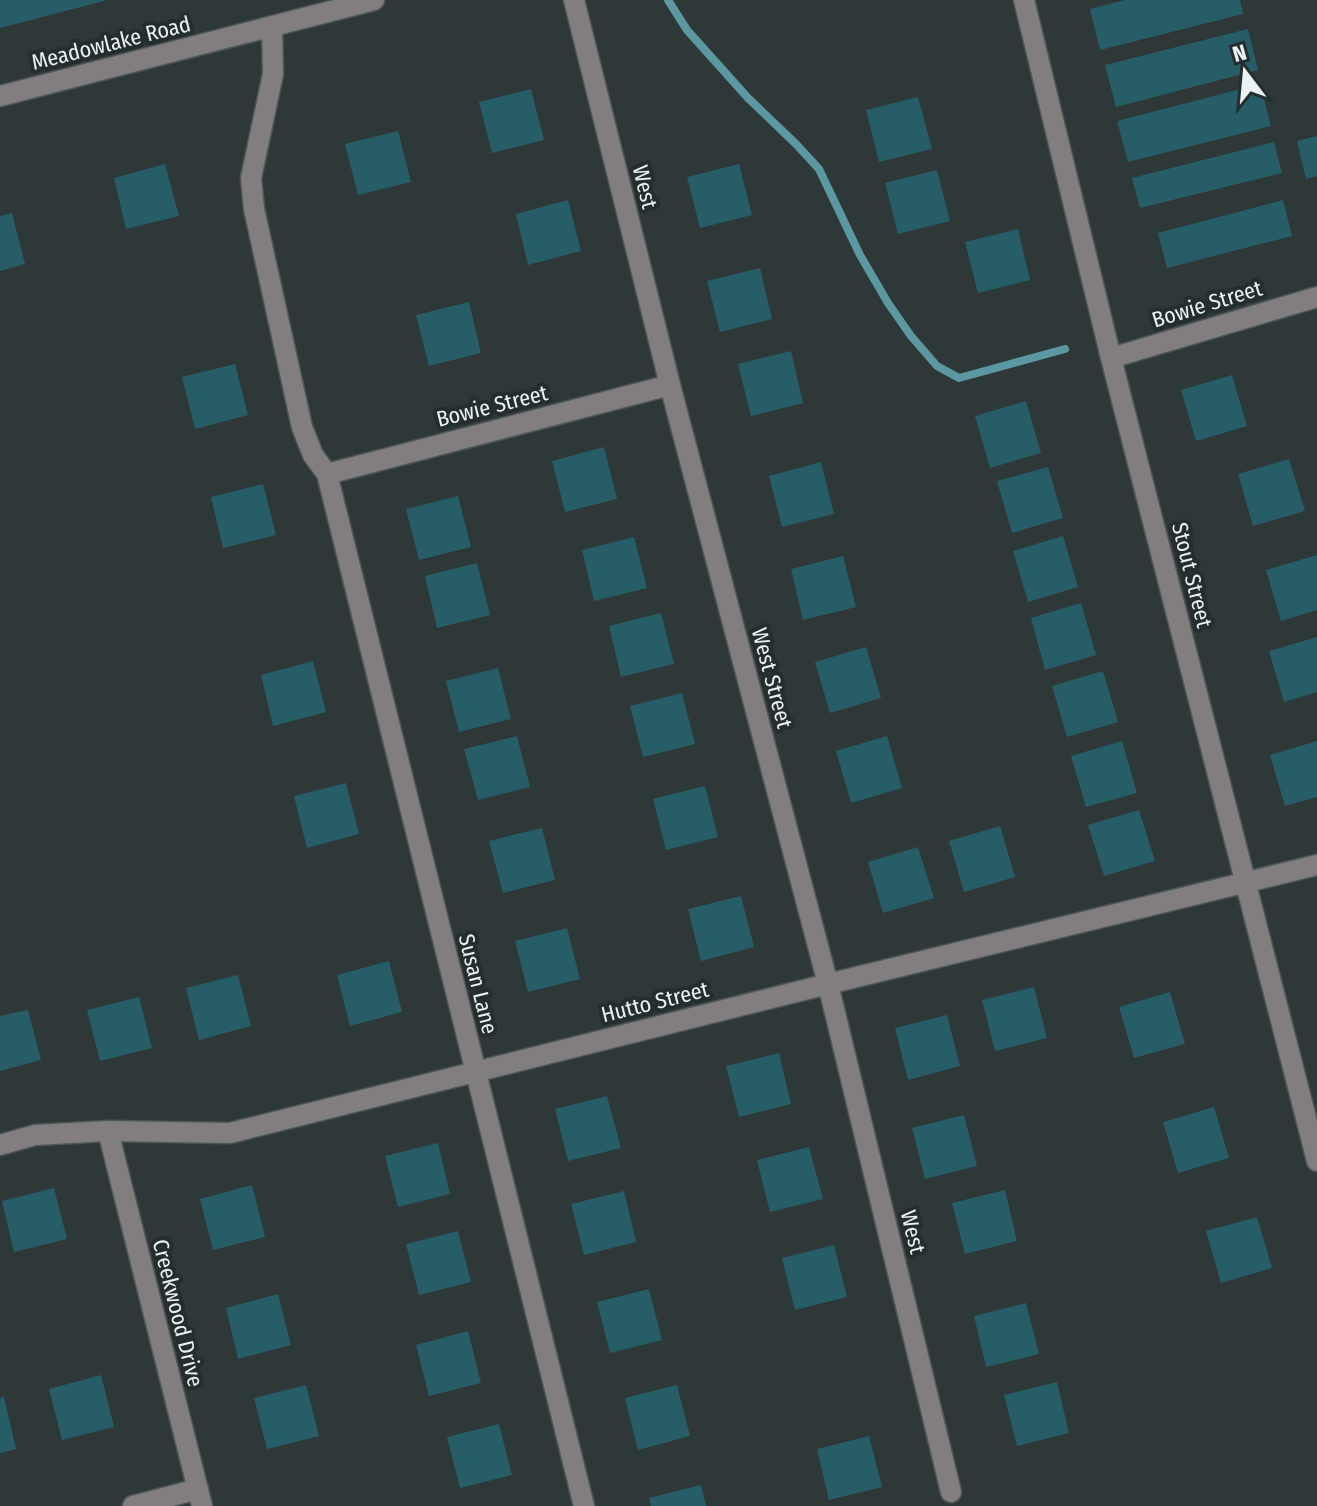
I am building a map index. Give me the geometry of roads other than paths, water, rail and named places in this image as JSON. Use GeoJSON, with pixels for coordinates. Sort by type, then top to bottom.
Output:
{"type":"FeatureCollection","features":[{"type":"Feature","properties":{"kind":"street","name":"Meadowlake Road"},"geometry":{"type":"LineString","coordinates":[[0,96],[374,0]]}},
{"type":"Feature","properties":{"kind":"street","name":"West"},"geometry":{"type":"LineString","coordinates":[[574,0],[670,385]]}},
{"type":"Feature","properties":{"kind":"street","name":"Stout Street"},"geometry":{"type":"LineString","coordinates":[[1024,0],[1111,358],[1317,1161]]}},
{"type":"Feature","properties":{"kind":"street","name":"Susan Lane"},"geometry":{"type":"LineString","coordinates":[[272,26],[273,74],[251,178],[254,209],[302,427],[313,455],[327,474],[584,1506]]}},
{"type":"Feature","properties":{"kind":"street","name":"Bowie Street"},"geometry":{"type":"LineString","coordinates":[[1111,358],[1317,297]]}},
{"type":"Feature","properties":{"kind":"street","name":"Bowie Street"},"geometry":{"type":"LineString","coordinates":[[327,474],[670,385]]}},
{"type":"Feature","properties":{"kind":"street","name":"West Street"},"geometry":{"type":"LineString","coordinates":[[670,385],[828,984]]}},
{"type":"Feature","properties":{"kind":"street","name":"Hutto Street"},"geometry":{"type":"LineString","coordinates":[[0,1145],[35,1135],[108,1131],[230,1133],[1317,865]]}},
{"type":"Feature","properties":{"kind":"street","name":"West"},"geometry":{"type":"LineString","coordinates":[[828,984],[951,1492]]}},
{"type":"Feature","properties":{"kind":"street","name":"Creekwood Drive"},"geometry":{"type":"LineString","coordinates":[[108,1131],[200,1498]]}},
{"type":"Feature","properties":{"kind":"street"},"geometry":{"type":"LineString","coordinates":[[133,1506],[200,1498]]}},
{"type":"Feature","properties":{"kind":"waterway"},"geometry":{"type":"LineString","coordinates":[[668,0],[687,30],[748,98],[819,169],[860,255],[888,303],[937,366],[959,378],[1065,349]]}}]}
